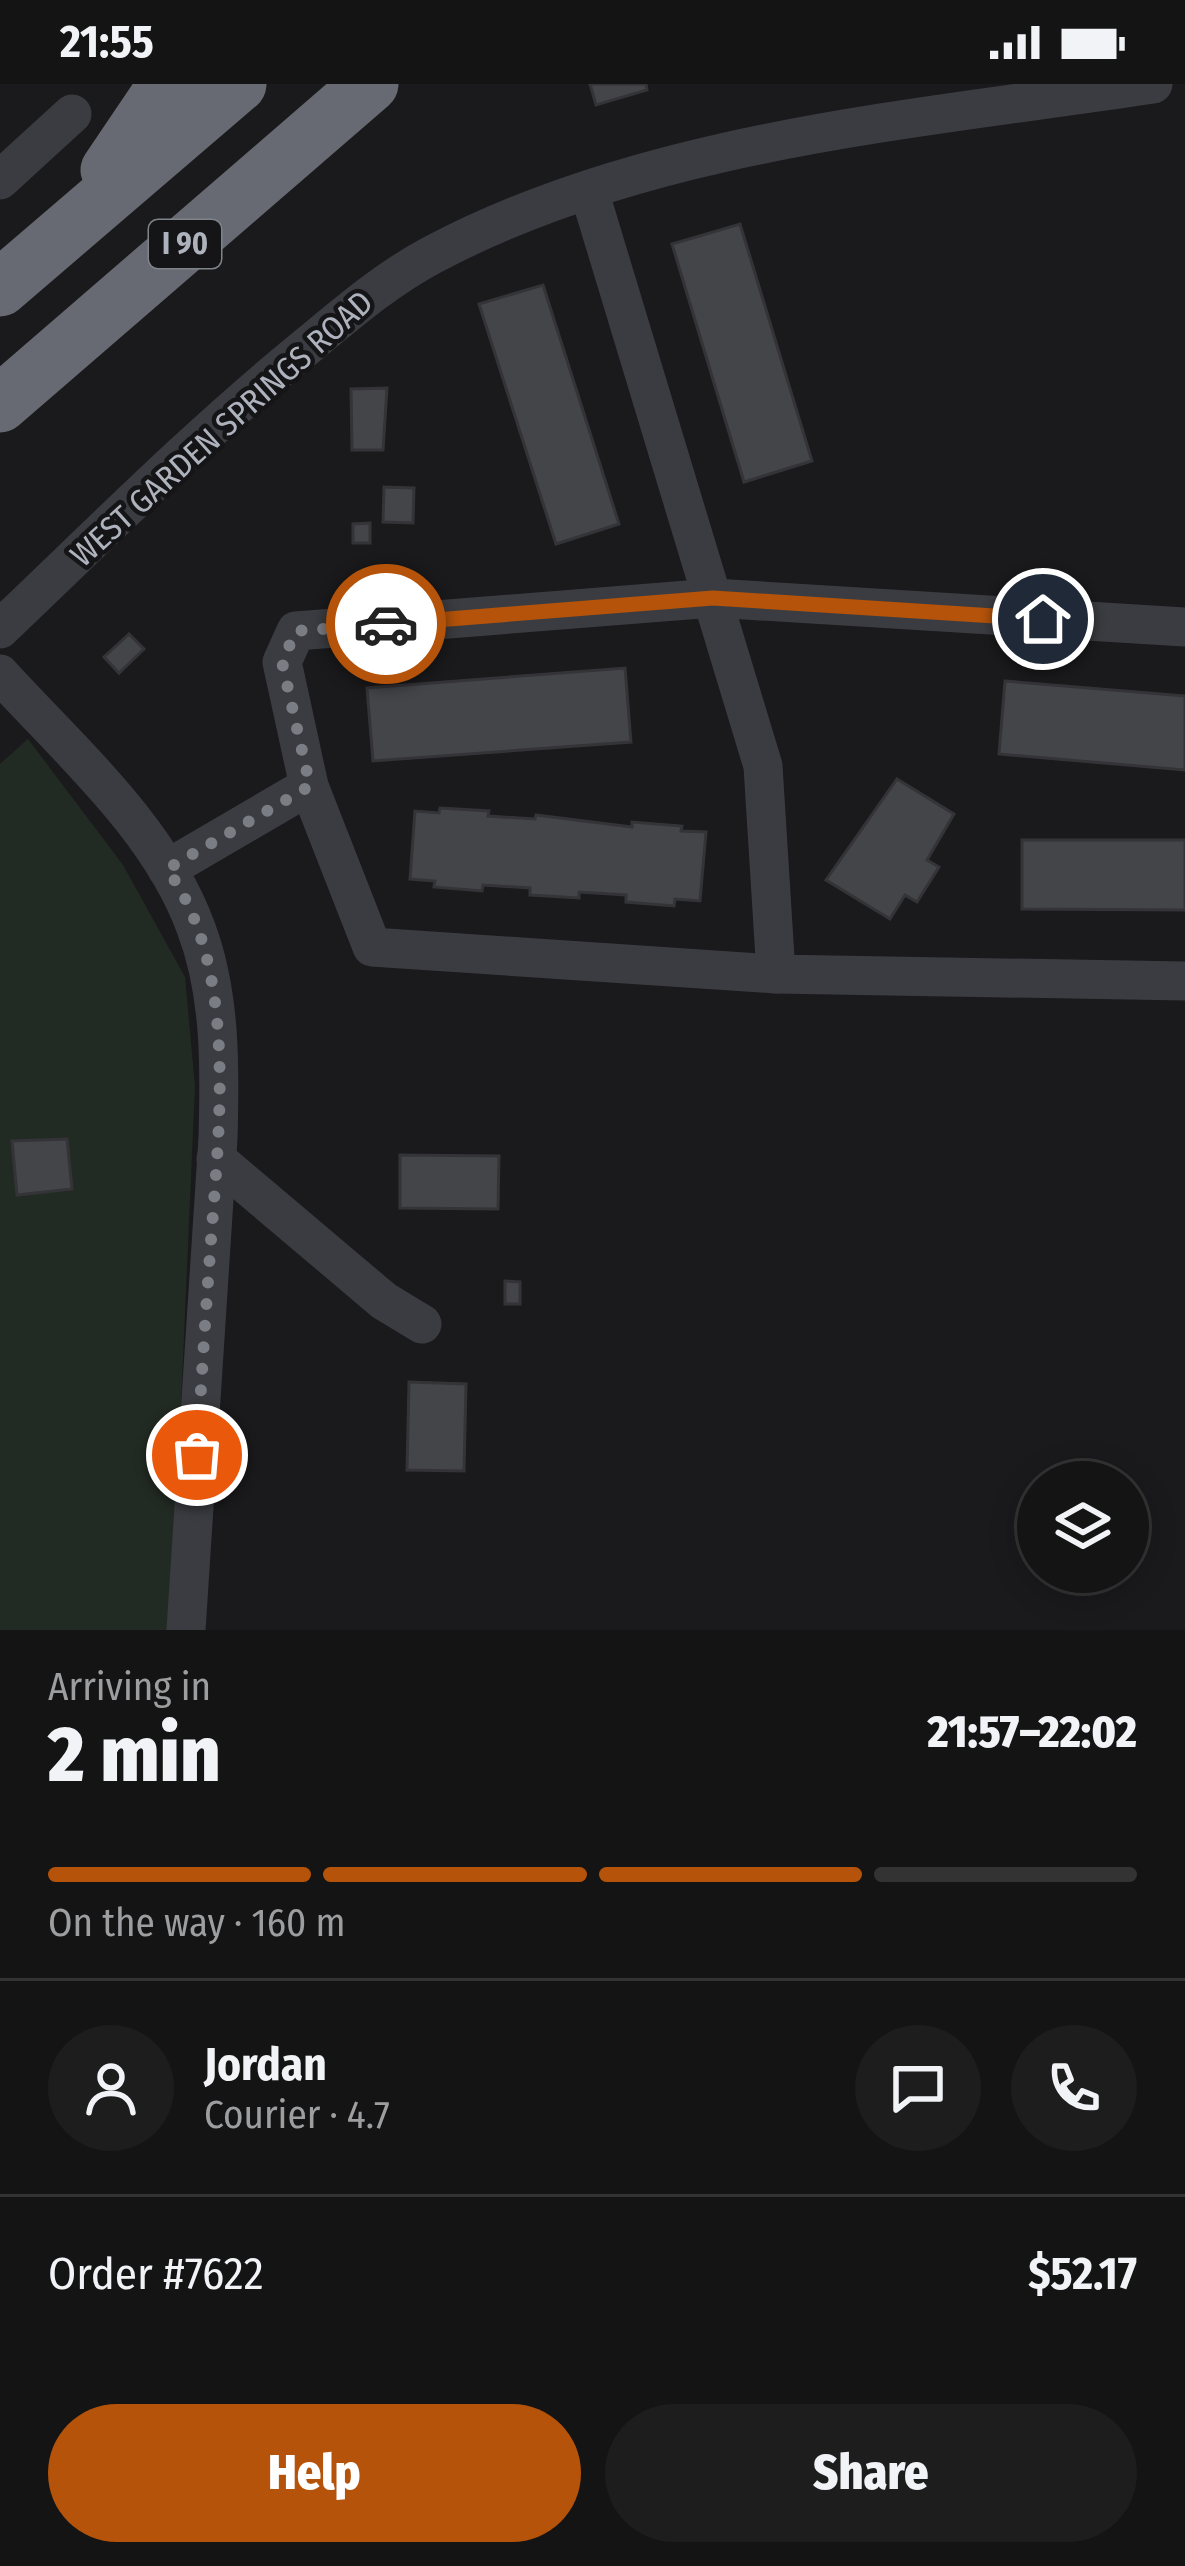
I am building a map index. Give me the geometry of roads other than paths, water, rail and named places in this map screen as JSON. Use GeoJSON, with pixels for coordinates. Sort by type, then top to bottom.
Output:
{"type":"FeatureCollection","features":[{"type":"Feature","properties":{"kind":"highway"},"geometry":{"type":"LineString","coordinates":[[69,230],[167,84]]}},
{"type":"Feature","properties":{"kind":"highway","name":"I 90"},"geometry":{"type":"LineString","coordinates":[[0,288],[238,84]]}},
{"type":"Feature","properties":{"kind":"highway","name":"I 90"},"geometry":{"type":"LineString","coordinates":[[0,404],[370,84]]}},
{"type":"Feature","properties":{"kind":"street","name":"WEST GARDEN SPRINGS ROAD"},"geometry":{"type":"LineString","coordinates":[[0,629],[266,380],[377,289],[431,255],[526,212],[635,175],[795,138],[1153,84]]}},
{"type":"Feature","properties":{"kind":"street"},"geometry":{"type":"LineString","coordinates":[[0,180],[71,113]]}},
{"type":"Feature","properties":{"kind":"street"},"geometry":{"type":"LineString","coordinates":[[589,191],[763,766],[776,974]]}},
{"type":"Feature","properties":{"kind":"street"},"geometry":{"type":"LineString","coordinates":[[1185,628],[713,598],[296,631],[282,662],[310,786],[372,947],[776,974],[1185,981]]}},
{"type":"Feature","properties":{"kind":"street"},"geometry":{"type":"LineString","coordinates":[[0,674],[98,782],[167,869],[198,932],[213,998],[219,1076],[216,1159],[186,1630]]}},
{"type":"Feature","properties":{"kind":"street"},"geometry":{"type":"LineString","coordinates":[[167,869],[310,786]]}},
{"type":"Feature","properties":{"kind":"street"},"geometry":{"type":"LineString","coordinates":[[216,1159],[384,1301],[422,1324]]}}]}
